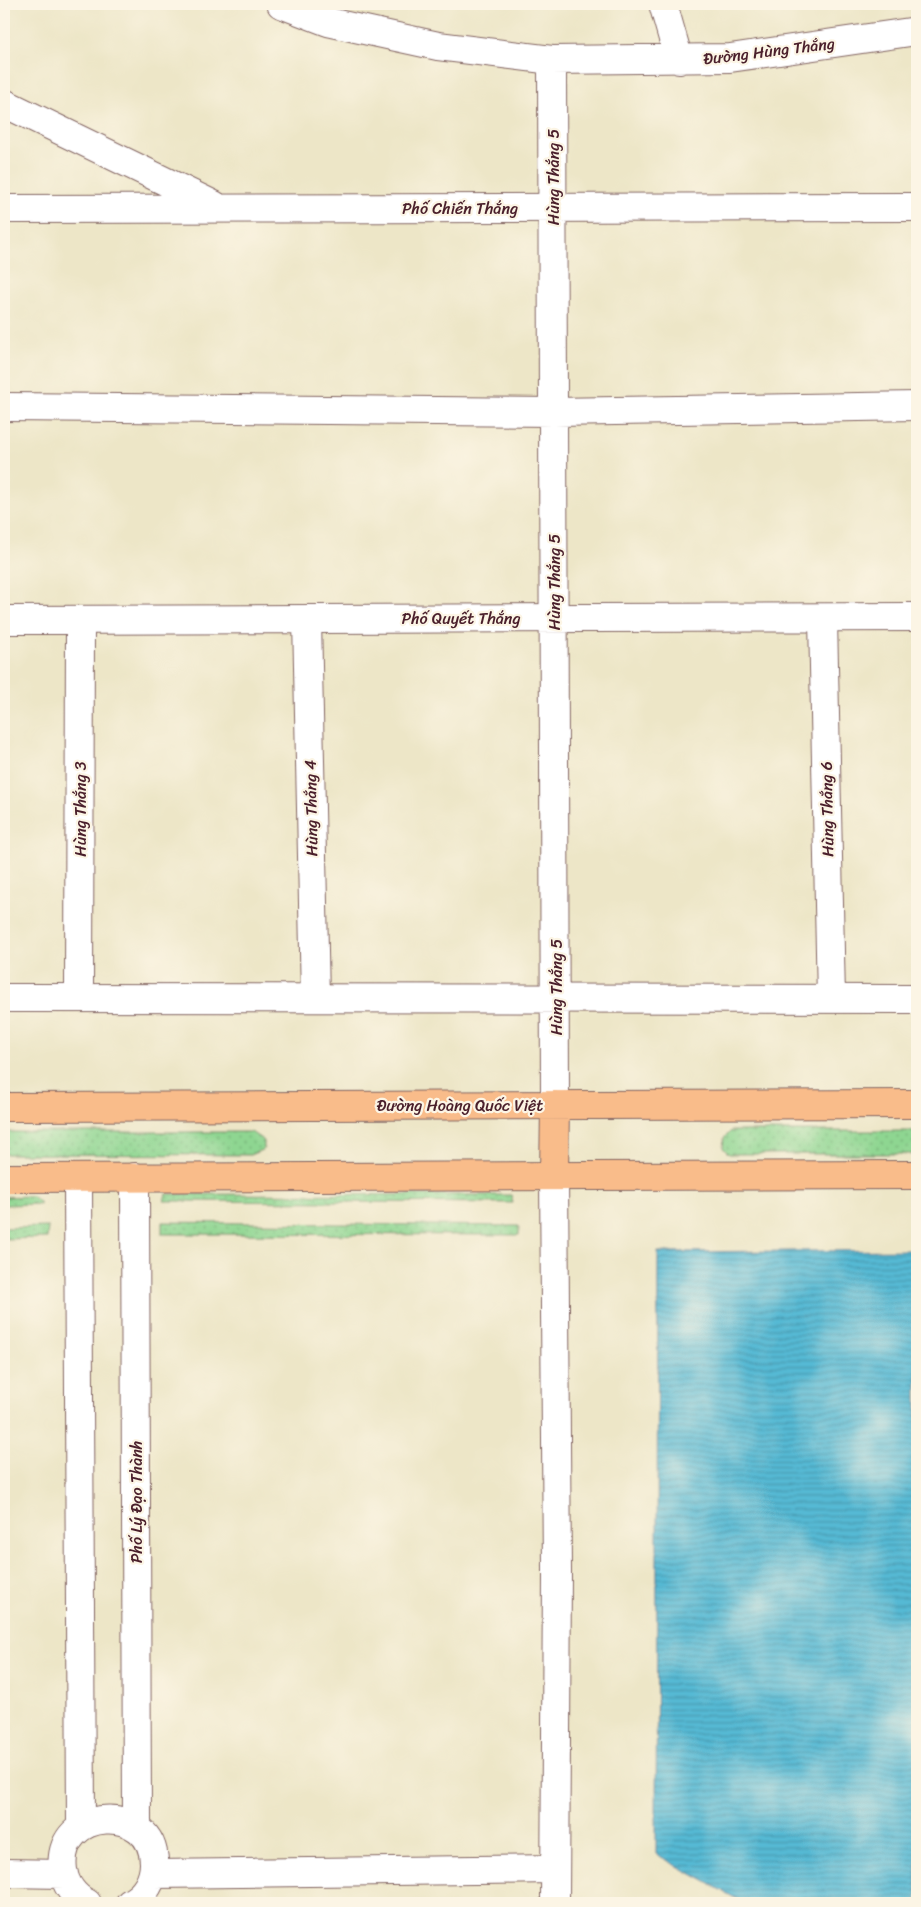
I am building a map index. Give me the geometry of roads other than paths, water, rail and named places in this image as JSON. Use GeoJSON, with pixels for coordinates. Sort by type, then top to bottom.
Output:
{"type":"FeatureCollection","features":[{"type":"Feature","properties":{"kind":"main road","name":"Đường Hoàng Quốc Việt"},"geometry":{"type":"LineString","coordinates":[[4,1107],[917,1104]]}},
{"type":"Feature","properties":{"kind":"main road"},"geometry":{"type":"LineString","coordinates":[[554,1176],[555,1105]]}},
{"type":"Feature","properties":{"kind":"main road"},"geometry":{"type":"LineString","coordinates":[[4,1178],[917,1175]]}},
{"type":"Feature","properties":{"kind":"street"},"geometry":{"type":"LineString","coordinates":[[281,4],[328,22],[438,46],[552,60],[679,60]]}},
{"type":"Feature","properties":{"kind":"street","name":"Đường Hùng Thắng"},"geometry":{"type":"LineString","coordinates":[[663,4],[679,60],[730,58],[917,31]]}},
{"type":"Feature","properties":{"kind":"street","name":"Hùng Thắng 5"},"geometry":{"type":"LineString","coordinates":[[552,60],[555,1105]]}},
{"type":"Feature","properties":{"kind":"street"},"geometry":{"type":"LineString","coordinates":[[4,104],[219,208]]}},
{"type":"Feature","properties":{"kind":"street","name":"Phố Chiến Thắng"},"geometry":{"type":"LineString","coordinates":[[4,209],[917,207]]}},
{"type":"Feature","properties":{"kind":"street"},"geometry":{"type":"LineString","coordinates":[[4,407],[554,412],[917,406]]}},
{"type":"Feature","properties":{"kind":"street","name":"Phố Quyết Thắng"},"geometry":{"type":"LineString","coordinates":[[4,620],[823,619],[917,617]]}},
{"type":"Feature","properties":{"kind":"street","name":"Hùng Thắng 4"},"geometry":{"type":"LineString","coordinates":[[307,619],[315,998]]}},
{"type":"Feature","properties":{"kind":"street","name":"Hùng Thắng 6"},"geometry":{"type":"LineString","coordinates":[[823,619],[831,999]]}},
{"type":"Feature","properties":{"kind":"street","name":"Hùng Thắng 3"},"geometry":{"type":"LineString","coordinates":[[79,998],[80,620]]}},
{"type":"Feature","properties":{"kind":"street"},"geometry":{"type":"LineString","coordinates":[[4,998],[917,999]]}},
{"type":"Feature","properties":{"kind":"street"},"geometry":{"type":"LineString","coordinates":[[554,1176],[557,1572],[555,1903]]}},
{"type":"Feature","properties":{"kind":"street","name":"Phố Lý Đạo Thành"},"geometry":{"type":"LineString","coordinates":[[135,1177],[137,1828]]}},
{"type":"Feature","properties":{"kind":"street"},"geometry":{"type":"LineString","coordinates":[[78,1178],[80,1827]]}},
{"type":"Feature","properties":{"kind":"street"},"geometry":{"type":"LineString","coordinates":[[87,1903],[70,1888],[64,1874],[62,1861],[65,1848],[71,1836],[80,1827],[94,1820],[109,1818],[124,1821],[137,1828],[146,1837],[152,1848],[153,1874],[147,1888],[138,1899],[130,1903]]}},
{"type":"Feature","properties":{"kind":"street"},"geometry":{"type":"LineString","coordinates":[[153,1874],[555,1870]]}},
{"type":"Feature","properties":{"kind":"street"},"geometry":{"type":"LineString","coordinates":[[4,1873],[64,1874]]}},
{"type":"Feature","properties":{"kind":"water"},"geometry":{"type":"Polygon","coordinates":[[[917,1250],[917,1903],[744,1903],[656,1854],[658,1252],[917,1250]]]}}]}
